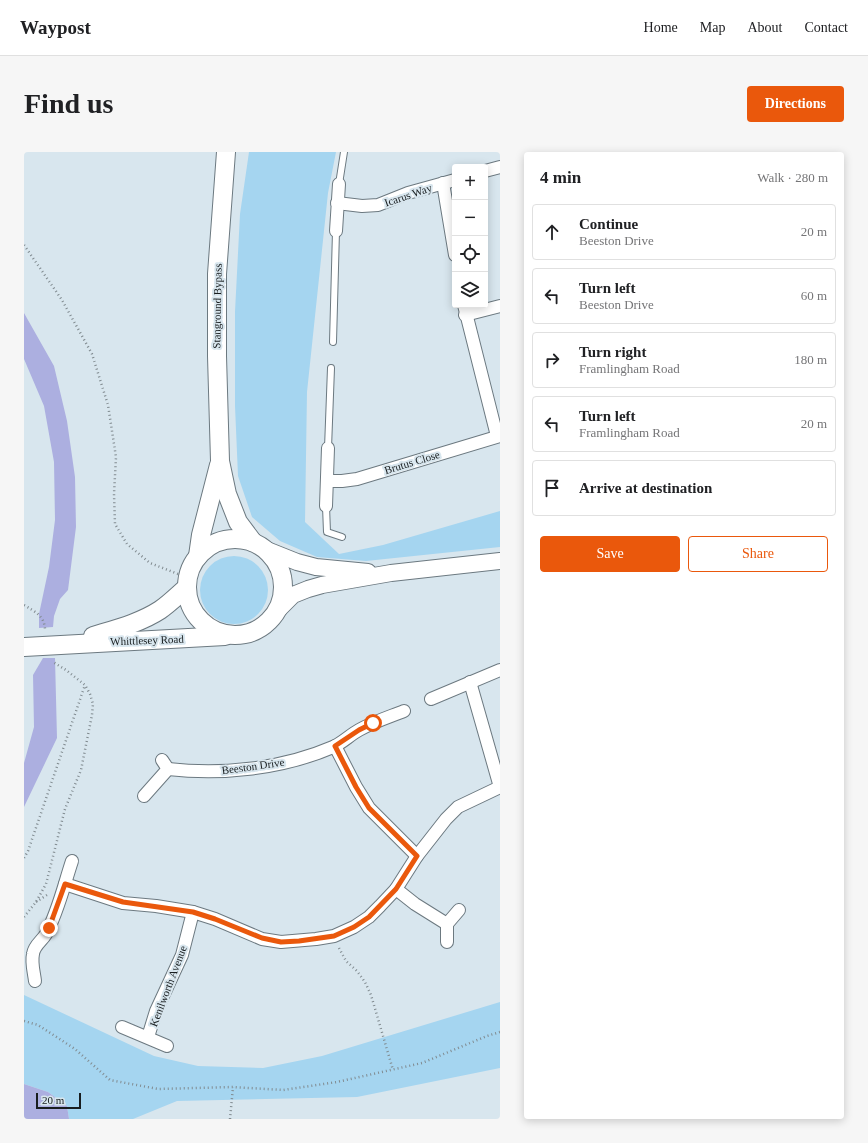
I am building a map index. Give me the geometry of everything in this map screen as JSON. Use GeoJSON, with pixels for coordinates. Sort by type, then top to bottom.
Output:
{"type":"FeatureCollection","features":[{"type":"Feature","properties":{"kind":"main road","name":"Stanground Bypass"},"geometry":{"type":"LineString","coordinates":[[226,152],[217,274],[217,356],[220,461],[227,494],[238,522],[260,546]]}},
{"type":"Feature","properties":{"kind":"main road","name":"Stanground Bypass"},"geometry":{"type":"LineString","coordinates":[[198,556],[201,535],[220,461]]}},
{"type":"Feature","properties":{"kind":"main road"},"geometry":{"type":"LineString","coordinates":[[391,573],[358,572],[316,567],[297,562],[260,546],[238,539],[223,540],[210,546],[198,556],[191,566],[187,583],[189,602],[194,614],[204,625],[216,632],[230,636],[245,635],[259,630],[271,620],[293,595],[308,588],[391,573],[498,562]]}},
{"type":"Feature","properties":{"kind":"main road"},"geometry":{"type":"LineString","coordinates":[[260,546],[275,559],[281,570],[284,583],[280,608]]}},
{"type":"Feature","properties":{"kind":"main road","name":"Whittlesey Road"},"geometry":{"type":"LineString","coordinates":[[64,644],[122,628],[146,618],[161,609],[187,583]]}},
{"type":"Feature","properties":{"kind":"main road","name":"Whittlesey Road"},"geometry":{"type":"LineString","coordinates":[[29,646],[230,636]]}},
{"type":"Feature","properties":{"kind":"street"},"geometry":{"type":"LineString","coordinates":[[488,170],[500,167]]}},
{"type":"Feature","properties":{"kind":"street","name":"Icarus Way"},"geometry":{"type":"LineString","coordinates":[[337,203],[362,206],[378,205],[408,193],[452,181]]}},
{"type":"Feature","properties":{"kind":"street"},"geometry":{"type":"LineString","coordinates":[[443,183],[452,237]]}},
{"type":"Feature","properties":{"kind":"street"},"geometry":{"type":"LineString","coordinates":[[336,231],[339,184]]}},
{"type":"Feature","properties":{"kind":"street","name":"Brutus Close"},"geometry":{"type":"LineString","coordinates":[[327,480],[342,481],[357,479],[498,436],[464,310],[500,306]]}},
{"type":"Feature","properties":{"kind":"street"},"geometry":{"type":"LineString","coordinates":[[326,506],[328,448]]}},
{"type":"Feature","properties":{"kind":"street"},"geometry":{"type":"LineString","coordinates":[[431,699],[500,670]]}},
{"type":"Feature","properties":{"kind":"street"},"geometry":{"type":"LineString","coordinates":[[65,884],[123,902],[193,912],[215,919],[262,938],[281,942],[334,936],[354,927],[369,917],[396,889],[417,856],[446,819],[458,807],[500,787],[470,682]]}},
{"type":"Feature","properties":{"kind":"street","name":"Beeston Drive"},"geometry":{"type":"LineString","coordinates":[[144,796],[165,765],[190,772],[237,770],[270,766],[302,758],[335,746],[359,730],[404,711]]}},
{"type":"Feature","properties":{"kind":"street"},"geometry":{"type":"LineString","coordinates":[[335,746],[356,787],[369,808],[417,856]]}},
{"type":"Feature","properties":{"kind":"street"},"geometry":{"type":"LineString","coordinates":[[35,981],[32,962],[33,953],[35,947],[46,935],[56,911],[72,861]]}},
{"type":"Feature","properties":{"kind":"street"},"geometry":{"type":"LineString","coordinates":[[396,889],[415,904],[447,924]]}},
{"type":"Feature","properties":{"kind":"street"},"geometry":{"type":"LineString","coordinates":[[447,942],[447,924],[459,910]]}},
{"type":"Feature","properties":{"kind":"street","name":"Kenilworth Avenue"},"geometry":{"type":"LineString","coordinates":[[148,1037],[156,1011],[182,955],[193,912]]}},
{"type":"Feature","properties":{"kind":"street","name":"Kenilworth Avenue"},"geometry":{"type":"LineString","coordinates":[[122,1027],[167,1046]]}},
{"type":"Feature","properties":{"kind":"lane"},"geometry":{"type":"LineString","coordinates":[[339,184],[344,152]]}},
{"type":"Feature","properties":{"kind":"lane"},"geometry":{"type":"LineString","coordinates":[[333,342],[336,231]]}},
{"type":"Feature","properties":{"kind":"lane"},"geometry":{"type":"LineString","coordinates":[[328,448],[331,368]]}},
{"type":"Feature","properties":{"kind":"lane"},"geometry":{"type":"LineString","coordinates":[[326,506],[327,532],[342,537]]}},
{"type":"Feature","properties":{"kind":"path"},"geometry":{"type":"LineString","coordinates":[[24,245],[62,300],[92,354],[108,405],[116,457],[114,494],[115,524],[127,544],[150,563],[187,583]]}},
{"type":"Feature","properties":{"kind":"path"},"geometry":{"type":"LineString","coordinates":[[24,605],[39,614],[44,622],[45,628]]}},
{"type":"Feature","properties":{"kind":"path"},"geometry":{"type":"LineString","coordinates":[[24,917],[36,902],[46,884],[65,809],[81,770],[92,715],[93,704],[85,685],[78,678],[56,664]]}},
{"type":"Feature","properties":{"kind":"path"},"geometry":{"type":"LineString","coordinates":[[24,858],[28,851],[85,685]]}},
{"type":"Feature","properties":{"kind":"path"},"geometry":{"type":"LineString","coordinates":[[334,936],[341,954],[365,982],[371,996],[393,1070]]}},
{"type":"Feature","properties":{"kind":"path"},"geometry":{"type":"LineString","coordinates":[[24,1021],[38,1025],[75,1049],[110,1080],[158,1089],[234,1087],[283,1090],[337,1082],[422,1063],[500,1032]]}},
{"type":"Feature","properties":{"kind":"path"},"geometry":{"type":"LineString","coordinates":[[230,1119],[234,1087]]}},
{"type":"Feature","properties":{"kind":"shaded area"},"geometry":{"type":"Polygon","coordinates":[[[249,152],[336,152],[328,193],[307,392],[305,522],[339,554],[383,545],[500,511],[500,547],[366,561],[317,557],[280,541],[252,517],[238,476],[235,406],[235,312],[240,214],[249,152]]]}},
{"type":"Feature","properties":{"kind":"shaded area"},"geometry":{"type":"Polygon","coordinates":[[[24,313],[54,366],[67,421],[75,477],[76,527],[68,590],[60,599],[54,616],[53,627],[39,628],[39,614],[49,567],[55,520],[54,462],[44,406],[24,359],[24,313]]]}},
{"type":"Feature","properties":{"kind":"shaded area"},"geometry":{"type":"Polygon","coordinates":[[[227,556],[241,556],[253,562],[262,571],[268,583],[266,603],[258,614],[247,622],[241,624],[227,624],[221,622],[210,614],[202,603],[200,597],[200,583],[202,577],[210,566],[221,558],[227,556]]]}},
{"type":"Feature","properties":{"kind":"shaded area"},"geometry":{"type":"Polygon","coordinates":[[[43,658],[55,658],[57,738],[24,807],[24,763],[34,727],[33,675],[43,658]]]}},
{"type":"Feature","properties":{"kind":"shaded area"},"geometry":{"type":"Polygon","coordinates":[[[24,995],[154,1056],[198,1066],[263,1068],[322,1056],[500,1002],[500,1068],[357,1097],[177,1101],[133,1119],[69,1119],[67,1106],[48,1092],[24,1084],[24,995]]]}},
{"type":"Feature","properties":{"kind":"shaded area"},"geometry":{"type":"Polygon","coordinates":[[[24,1084],[48,1092],[67,1106],[69,1119],[24,1119],[24,1084]]]}},
{"type":"Feature","properties":{"kind":"route"},"geometry":{"type":"LineString","coordinates":[[49,928],[65,884],[123,902],[193,912],[215,919],[262,938],[281,942],[334,936],[354,927],[369,917],[396,889],[417,856],[369,808],[356,787],[335,746],[359,730],[373,723]]}}]}
